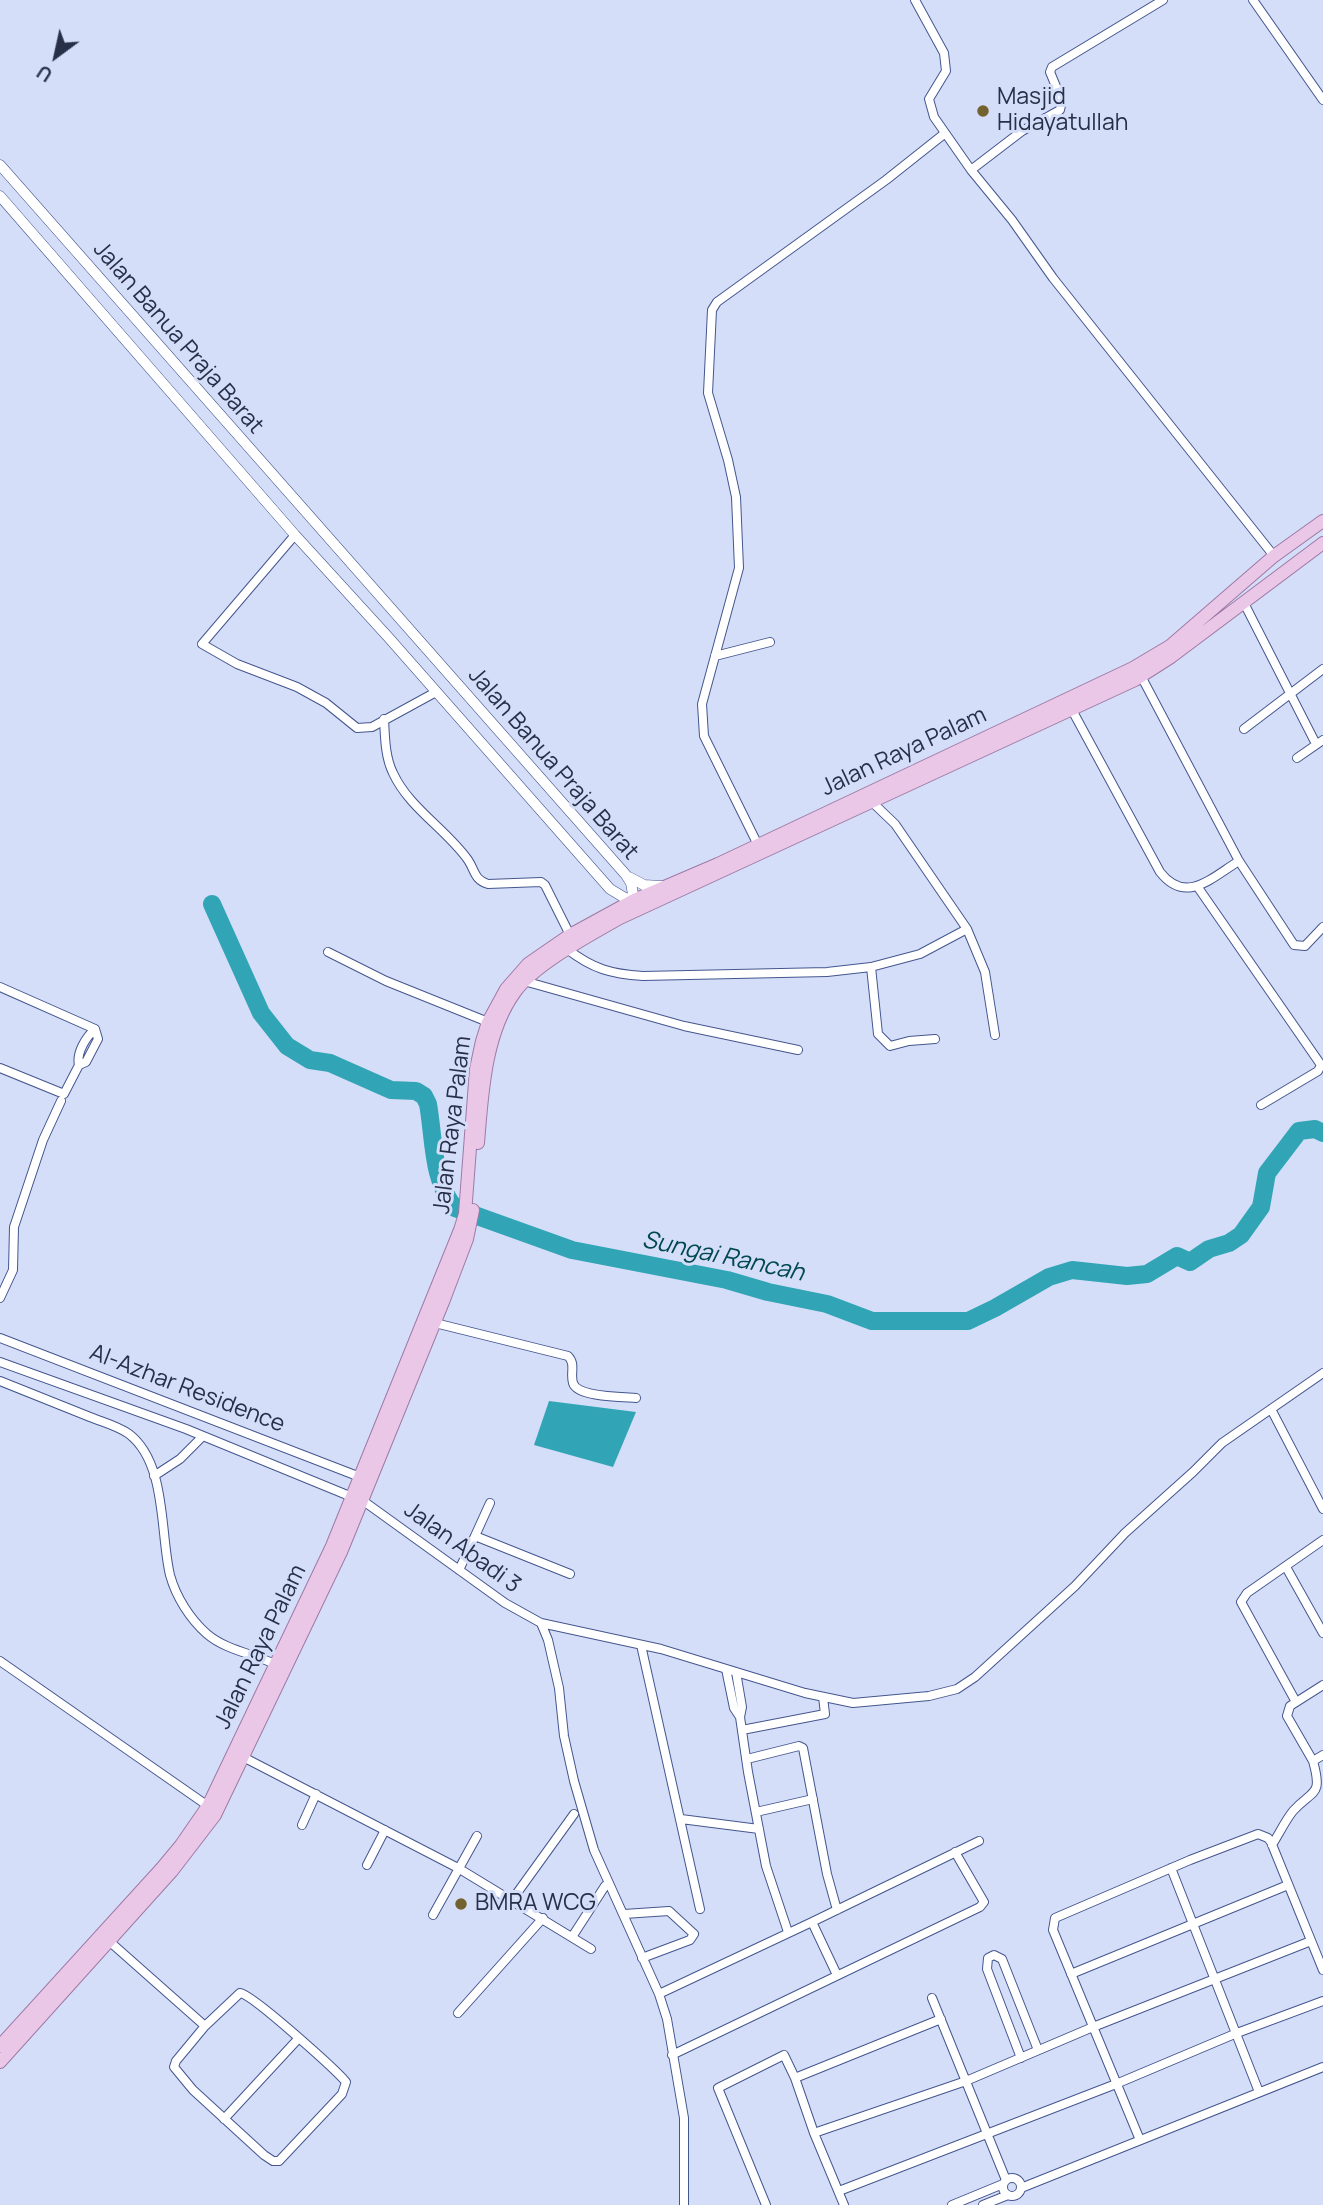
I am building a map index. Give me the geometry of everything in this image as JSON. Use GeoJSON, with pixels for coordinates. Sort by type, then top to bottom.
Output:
{"type":"FeatureCollection","features":[{"type":"Feature","properties":{"kind":"main road","name":"Jalan Raya Palam"},"geometry":{"type":"LineString","coordinates":[[357,1498],[360,1477],[435,1323],[467,1239],[477,1069],[488,1022],[518,973],[570,935],[659,900],[873,803],[1133,668],[1170,646],[1274,556],[1323,521]]}},
{"type":"Feature","properties":{"kind":"main road","name":"Jalan Raya Palam"},"geometry":{"type":"LineString","coordinates":[[470,1197],[490,1048],[514,993],[524,981],[634,900],[1010,732],[1072,709],[1141,676],[1171,657],[1323,543]]}},
{"type":"Feature","properties":{"kind":"main road","name":"Jalan Raya Palam"},"geometry":{"type":"LineString","coordinates":[[0,2046],[161,1869],[208,1806],[341,1552],[357,1498],[395,1407],[457,1238],[469,1214]]}},
{"type":"Feature","properties":{"kind":"main road","name":"Jalan Raya Palam"},"geometry":{"type":"LineString","coordinates":[[0,2062],[172,1871],[215,1815],[281,1667]]}},
{"type":"Feature","properties":{"kind":"street"},"geometry":{"type":"LineString","coordinates":[[915,0],[944,53],[946,71],[929,99],[934,117],[944,134],[1012,219],[1053,278],[1274,556]]}},
{"type":"Feature","properties":{"kind":"street"},"geometry":{"type":"LineString","coordinates":[[971,170],[1021,131],[1060,110],[1062,101],[1050,72],[1052,67],[1163,0]]}},
{"type":"Feature","properties":{"kind":"street"},"geometry":{"type":"LineString","coordinates":[[1253,0],[1323,100]]}},
{"type":"Feature","properties":{"kind":"street"},"geometry":{"type":"LineString","coordinates":[[758,845],[704,736],[702,704],[738,568],[736,497],[709,393],[712,310],[716,302],[886,180],[944,134]]}},
{"type":"Feature","properties":{"kind":"street","name":"Jalan Banua Praja Barat"},"geometry":{"type":"LineString","coordinates":[[0,164],[626,875],[631,883],[634,900],[610,889],[295,535],[0,196]]}},
{"type":"Feature","properties":{"kind":"street"},"geometry":{"type":"LineString","coordinates":[[295,535],[202,644],[237,664],[297,687],[326,703],[357,728],[372,727],[436,692]]}},
{"type":"Feature","properties":{"kind":"street"},"geometry":{"type":"LineString","coordinates":[[1244,603],[1289,692],[1320,742],[1297,758]]}},
{"type":"Feature","properties":{"kind":"street"},"geometry":{"type":"LineString","coordinates":[[715,656],[771,642]]}},
{"type":"Feature","properties":{"kind":"street"},"geometry":{"type":"LineString","coordinates":[[1244,729],[1289,692],[1323,669]]}},
{"type":"Feature","properties":{"kind":"street"},"geometry":{"type":"LineString","coordinates":[[1141,676],[1239,861],[1294,945],[1305,946],[1323,927]]}},
{"type":"Feature","properties":{"kind":"street"},"geometry":{"type":"LineString","coordinates":[[1072,709],[1160,872],[1175,887],[1187,889],[1197,886],[1239,861]]}},
{"type":"Feature","properties":{"kind":"street"},"geometry":{"type":"LineString","coordinates":[[384,719],[386,753],[393,773],[404,790],[469,861],[480,882],[488,884],[541,881],[545,884],[570,935]]}},
{"type":"Feature","properties":{"kind":"street"},"geometry":{"type":"LineString","coordinates":[[873,803],[895,824],[967,929],[985,972],[995,1035]]}},
{"type":"Feature","properties":{"kind":"street"},"geometry":{"type":"LineString","coordinates":[[626,875],[644,885],[665,886]]}},
{"type":"Feature","properties":{"kind":"street"},"geometry":{"type":"LineString","coordinates":[[1197,886],[1321,1065],[1318,1071],[1262,1105]]}},
{"type":"Feature","properties":{"kind":"street"},"geometry":{"type":"LineString","coordinates":[[610,889],[615,897],[614,916]]}},
{"type":"Feature","properties":{"kind":"street"},"geometry":{"type":"LineString","coordinates":[[634,900],[659,900]]}},
{"type":"Feature","properties":{"kind":"street"},"geometry":{"type":"LineString","coordinates":[[566,949],[598,970],[614,974],[643,976],[827,972],[871,967],[920,954],[967,929]]}},
{"type":"Feature","properties":{"kind":"street"},"geometry":{"type":"LineString","coordinates":[[328,952],[386,981],[488,1022]]}},
{"type":"Feature","properties":{"kind":"street"},"geometry":{"type":"LineString","coordinates":[[871,967],[876,1025],[882,1040],[890,1046],[935,1039]]}},
{"type":"Feature","properties":{"kind":"street"},"geometry":{"type":"LineString","coordinates":[[524,981],[684,1026],[798,1050]]}},
{"type":"Feature","properties":{"kind":"street"},"geometry":{"type":"LineString","coordinates":[[0,987],[95,1029],[98,1039],[86,1062],[79,1065],[64,1094],[0,1068]]}},
{"type":"Feature","properties":{"kind":"street"},"geometry":{"type":"LineString","coordinates":[[0,1297],[13,1270],[14,1227],[43,1140],[61,1101]]}},
{"type":"Feature","properties":{"kind":"street"},"geometry":{"type":"LineString","coordinates":[[435,1323],[568,1356],[572,1361],[573,1384],[580,1391],[636,1398]]}},
{"type":"Feature","properties":{"kind":"street","name":"Al-Azhar Residence"},"geometry":{"type":"LineString","coordinates":[[0,1338],[164,1399],[360,1477]]}},
{"type":"Feature","properties":{"kind":"street","name":"Al-Azhar Residence"},"geometry":{"type":"LineString","coordinates":[[0,1362],[168,1422],[357,1498]]}},
{"type":"Feature","properties":{"kind":"street","name":"Jalan Abadi 3"},"geometry":{"type":"LineString","coordinates":[[357,1498],[516,1610],[541,1623],[641,1645],[853,1703],[929,1696],[957,1689],[975,1677],[1075,1586],[1125,1533],[1222,1443],[1323,1373]]}},
{"type":"Feature","properties":{"kind":"street"},"geometry":{"type":"LineString","coordinates":[[0,1381],[129,1434],[148,1459],[154,1476],[170,1573],[183,1605],[206,1633],[220,1643],[281,1667]]}},
{"type":"Feature","properties":{"kind":"street"},"geometry":{"type":"LineString","coordinates":[[1271,1409],[1323,1509]]}},
{"type":"Feature","properties":{"kind":"street"},"geometry":{"type":"LineString","coordinates":[[154,1476],[180,1459],[202,1437]]}},
{"type":"Feature","properties":{"kind":"street"},"geometry":{"type":"LineString","coordinates":[[459,1570],[490,1503]]}},
{"type":"Feature","properties":{"kind":"street"},"geometry":{"type":"LineString","coordinates":[[475,1536],[570,1574]]}},
{"type":"Feature","properties":{"kind":"street"},"geometry":{"type":"LineString","coordinates":[[1296,1702],[1241,1602],[1247,1593],[1323,1540]]}},
{"type":"Feature","properties":{"kind":"street"},"geometry":{"type":"LineString","coordinates":[[1286,1567],[1323,1633]]}},
{"type":"Feature","properties":{"kind":"street"},"geometry":{"type":"LineString","coordinates":[[541,1623],[548,1640],[559,1688],[564,1736],[594,1850],[659,1994],[667,2019],[684,2118],[684,2205]]}},
{"type":"Feature","properties":{"kind":"street"},"geometry":{"type":"LineString","coordinates":[[641,1645],[700,1909]]}},
{"type":"Feature","properties":{"kind":"street"},"geometry":{"type":"LineString","coordinates":[[0,1661],[208,1806]]}},
{"type":"Feature","properties":{"kind":"street"},"geometry":{"type":"LineString","coordinates":[[726,1669],[734,1708],[740,1717]]}},
{"type":"Feature","properties":{"kind":"street"},"geometry":{"type":"LineString","coordinates":[[736,1672],[742,1707],[742,1730],[766,1866],[788,1932]]}},
{"type":"Feature","properties":{"kind":"street"},"geometry":{"type":"LineString","coordinates":[[1272,1846],[1294,1810],[1319,1787],[1320,1778],[1313,1761],[1287,1716],[1288,1709],[1296,1702],[1323,1685]]}},
{"type":"Feature","properties":{"kind":"street"},"geometry":{"type":"LineString","coordinates":[[742,1730],[825,1714],[824,1697]]}},
{"type":"Feature","properties":{"kind":"street"},"geometry":{"type":"LineString","coordinates":[[747,1759],[799,1746],[803,1748],[827,1874],[837,1910]]}},
{"type":"Feature","properties":{"kind":"street"},"geometry":{"type":"LineString","coordinates":[[1313,1761],[1323,1755]]}},
{"type":"Feature","properties":{"kind":"street"},"geometry":{"type":"LineString","coordinates":[[243,1757],[458,1868],[591,1949]]}},
{"type":"Feature","properties":{"kind":"street"},"geometry":{"type":"LineString","coordinates":[[302,1825],[316,1794]]}},
{"type":"Feature","properties":{"kind":"street"},"geometry":{"type":"LineString","coordinates":[[756,1812],[813,1799]]}},
{"type":"Feature","properties":{"kind":"street"},"geometry":{"type":"LineString","coordinates":[[512,1899],[574,1814]]}},
{"type":"Feature","properties":{"kind":"street"},"geometry":{"type":"LineString","coordinates":[[681,1819],[759,1829]]}},
{"type":"Feature","properties":{"kind":"street"},"geometry":{"type":"LineString","coordinates":[[367,1865],[385,1830]]}},
{"type":"Feature","properties":{"kind":"street"},"geometry":{"type":"LineString","coordinates":[[1140,2140],[1053,1930],[1055,1918],[1258,1834],[1268,1838],[1272,1846],[1323,1970]]}},
{"type":"Feature","properties":{"kind":"street"},"geometry":{"type":"LineString","coordinates":[[433,1915],[477,1836]]}},
{"type":"Feature","properties":{"kind":"street"},"geometry":{"type":"LineString","coordinates":[[659,1994],[979,1841]]}},
{"type":"Feature","properties":{"kind":"street"},"geometry":{"type":"LineString","coordinates":[[672,2055],[983,1905],[984,1902],[956,1852]]}},
{"type":"Feature","properties":{"kind":"street"},"geometry":{"type":"LineString","coordinates":[[1171,1868],[1259,2092]]}},
{"type":"Feature","properties":{"kind":"street"},"geometry":{"type":"LineString","coordinates":[[1071,1973],[1287,1885]]}},
{"type":"Feature","properties":{"kind":"street"},"geometry":{"type":"LineString","coordinates":[[572,1937],[606,1886]]}},
{"type":"Feature","properties":{"kind":"street"},"geometry":{"type":"LineString","coordinates":[[624,1914],[669,1912],[694,1934],[691,1940],[642,1958]]}},
{"type":"Feature","properties":{"kind":"street"},"geometry":{"type":"LineString","coordinates":[[458,2013],[543,1918]]}},
{"type":"Feature","properties":{"kind":"street"},"geometry":{"type":"LineString","coordinates":[[812,1922],[837,1975]]}},
{"type":"Feature","properties":{"kind":"street"},"geometry":{"type":"LineString","coordinates":[[109,1941],[205,2026]]}},
{"type":"Feature","properties":{"kind":"street"},"geometry":{"type":"LineString","coordinates":[[814,2133],[966,2081],[1093,2027],[1311,1941]]}},
{"type":"Feature","properties":{"kind":"street"},"geometry":{"type":"LineString","coordinates":[[1021,2058],[986,1962],[994,1955],[1002,1959],[1038,2050]]}},
{"type":"Feature","properties":{"kind":"street"},"geometry":{"type":"LineString","coordinates":[[995,1990],[1011,1983]]}},
{"type":"Feature","properties":{"kind":"street"},"geometry":{"type":"LineString","coordinates":[[243,1992],[267,2009],[298,2039],[344,2079],[346,2086],[342,2094],[279,2161],[273,2161],[224,2119],[193,2090],[174,2067],[205,2026],[237,1994],[243,1992]]}},
{"type":"Feature","properties":{"kind":"street"},"geometry":{"type":"LineString","coordinates":[[932,1998],[987,2132],[1005,2182],[1003,2190],[1008,2195]]}},
{"type":"Feature","properties":{"kind":"street"},"geometry":{"type":"LineString","coordinates":[[839,2191],[1323,2001]]}},
{"type":"Feature","properties":{"kind":"street"},"geometry":{"type":"LineString","coordinates":[[795,2078],[941,2019]]}},
{"type":"Feature","properties":{"kind":"street"},"geometry":{"type":"LineString","coordinates":[[1011,2031],[1028,2024]]}},
{"type":"Feature","properties":{"kind":"street"},"geometry":{"type":"LineString","coordinates":[[224,2119],[298,2039]]}},
{"type":"Feature","properties":{"kind":"street"},"geometry":{"type":"LineString","coordinates":[[766,2205],[718,2088],[784,2055],[844,2205]]}},
{"type":"Feature","properties":{"kind":"street"},"geometry":{"type":"LineString","coordinates":[[983,2205],[1008,2195],[1016,2195],[1021,2189],[1323,2067]]}},
{"type":"Feature","properties":{"kind":"street"},"geometry":{"type":"LineString","coordinates":[[952,2205],[1011,2178],[1017,2179],[1021,2189]]}},
{"type":"Feature","properties":{"kind":"water"},"geometry":{"type":"Polygon","coordinates":[[[549,1401],[636,1412],[613,1467],[534,1445],[549,1401]]]}},
{"type":"Feature","properties":{"kind":"waterway","name":"Sungai Rancah"},"geometry":{"type":"LineString","coordinates":[[212,904],[261,1013],[287,1046],[310,1060],[330,1063],[391,1090],[416,1091],[424,1096],[428,1104],[438,1172],[447,1197],[455,1208],[572,1250],[727,1280],[768,1292],[827,1304],[872,1321],[968,1321],[1049,1277],[1072,1270],[1127,1276],[1147,1274],[1177,1256],[1190,1262],[1209,1249],[1229,1243],[1241,1235],[1261,1207],[1267,1173],[1299,1131],[1315,1129],[1323,1133]]}},
{"type":"Feature","properties":{"kind":"place","name":"Masjid Hidayatullah"},"geometry":{"type":"Point","coordinates":[983,111]}},
{"type":"Feature","properties":{"kind":"place","name":"BMRA WCG"},"geometry":{"type":"Point","coordinates":[461,1904]}}]}
